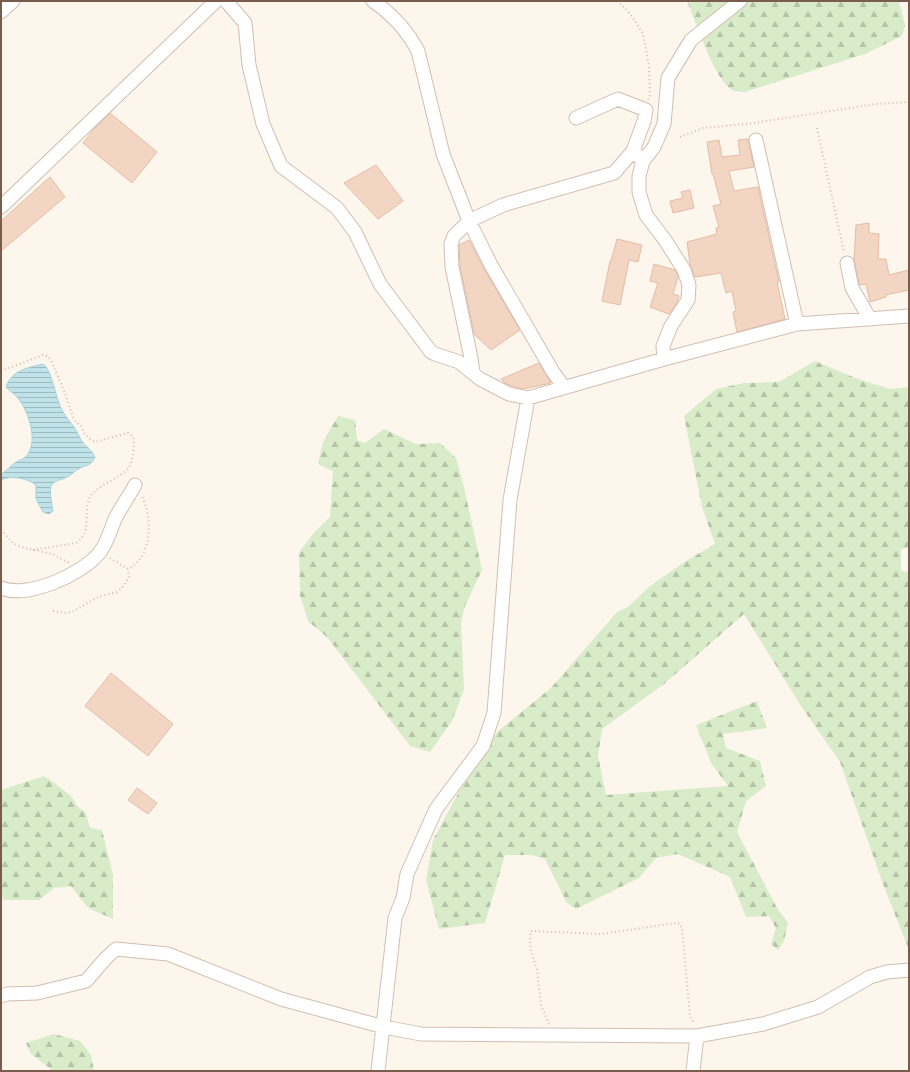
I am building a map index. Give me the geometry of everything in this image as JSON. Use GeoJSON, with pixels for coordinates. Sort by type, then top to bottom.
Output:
{"type":"FeatureCollection","features":[{"type":"Feature","properties":{"kind":"street"},"geometry":{"type":"LineString","coordinates":[[1,12],[13,1]]}},
{"type":"Feature","properties":{"kind":"street"},"geometry":{"type":"LineString","coordinates":[[1,207],[216,1]]}},
{"type":"Feature","properties":{"kind":"street"},"geometry":{"type":"LineString","coordinates":[[226,1],[245,23],[249,65],[263,124],[281,166],[337,208],[355,232],[380,284],[431,352],[459,362],[480,379],[509,394],[528,398],[664,359],[797,324],[909,316]]}},
{"type":"Feature","properties":{"kind":"street"},"geometry":{"type":"LineString","coordinates":[[373,1],[388,12],[411,37],[418,51],[443,154],[470,221],[491,265],[564,387]]}},
{"type":"Feature","properties":{"kind":"street"},"geometry":{"type":"LineString","coordinates":[[664,359],[663,346],[671,326],[688,300],[689,285],[684,270],[665,240],[646,215],[639,192],[639,176],[643,161],[654,147],[664,124],[668,78],[691,40],[740,1]]}},
{"type":"Feature","properties":{"kind":"street"},"geometry":{"type":"LineString","coordinates":[[473,373],[452,267],[450,244],[454,236],[470,221],[503,204],[614,173],[633,150],[644,121],[646,110],[618,99],[576,118]]}},
{"type":"Feature","properties":{"kind":"street"},"geometry":{"type":"LineString","coordinates":[[756,140],[797,324]]}},
{"type":"Feature","properties":{"kind":"street"},"geometry":{"type":"LineString","coordinates":[[633,150],[643,161]]}},
{"type":"Feature","properties":{"kind":"street"},"geometry":{"type":"LineString","coordinates":[[847,263],[852,288],[870,319]]}},
{"type":"Feature","properties":{"kind":"street"},"geometry":{"type":"LineString","coordinates":[[378,1071],[396,918],[403,898],[407,874],[436,809],[483,746],[494,713],[510,500],[528,398]]}},
{"type":"Feature","properties":{"kind":"street"},"geometry":{"type":"LineString","coordinates":[[1,588],[9,592],[34,590],[62,579],[90,563],[100,551],[116,517],[136,484]]}},
{"type":"Feature","properties":{"kind":"street"},"geometry":{"type":"LineString","coordinates":[[1,996],[6,994],[37,993],[86,981],[116,949],[140,950],[168,954],[281,999],[384,1027],[421,1034],[697,1036],[763,1024],[818,1007],[870,976],[888,972],[909,970]]}},
{"type":"Feature","properties":{"kind":"street"},"geometry":{"type":"LineString","coordinates":[[693,1071],[697,1036]]}},
{"type":"Feature","properties":{"kind":"path"},"geometry":{"type":"LineString","coordinates":[[617,1],[632,17],[643,34],[649,66],[650,95],[646,110]]}},
{"type":"Feature","properties":{"kind":"path"},"geometry":{"type":"LineString","coordinates":[[680,137],[703,128],[747,124],[876,104],[909,102]]}},
{"type":"Feature","properties":{"kind":"path"},"geometry":{"type":"LineString","coordinates":[[816,128],[847,263]]}},
{"type":"Feature","properties":{"kind":"path"},"geometry":{"type":"LineString","coordinates":[[1,370],[43,355],[47,356],[51,360],[65,393],[74,420],[82,427],[90,439],[95,442],[128,433],[132,435],[134,440],[132,457],[128,469],[100,487],[89,497],[85,534],[82,539],[76,543],[33,550]]}},
{"type":"Feature","properties":{"kind":"path"},"geometry":{"type":"LineString","coordinates":[[128,469],[144,501],[149,520],[148,541],[141,557],[132,567],[128,569]]}},
{"type":"Feature","properties":{"kind":"path"},"geometry":{"type":"LineString","coordinates":[[1,530],[13,543],[21,547],[52,554],[81,568]]}},
{"type":"Feature","properties":{"kind":"path"},"geometry":{"type":"LineString","coordinates":[[100,551],[128,569]]}},
{"type":"Feature","properties":{"kind":"path"},"geometry":{"type":"LineString","coordinates":[[53,612],[72,612],[98,597],[117,592],[122,588],[129,577],[128,569]]}},
{"type":"Feature","properties":{"kind":"path"},"geometry":{"type":"LineString","coordinates":[[547,1035],[549,1020],[541,1005],[537,970],[531,951],[531,930],[601,934],[680,924],[682,928],[690,1016],[697,1036]]}},
{"type":"Feature","properties":{"kind":"green space"},"geometry":{"type":"Polygon","coordinates":[[[687,1],[899,1],[905,25],[902,36],[865,54],[745,92],[732,90],[719,75],[712,63],[687,1]]]}},
{"type":"Feature","properties":{"kind":"green space"},"geometry":{"type":"Polygon","coordinates":[[[815,361],[858,379],[890,389],[909,387],[909,548],[901,549],[901,571],[909,572],[909,950],[883,884],[840,762],[801,706],[744,614],[664,684],[602,729],[598,756],[606,795],[728,786],[711,763],[696,725],[757,701],[767,728],[723,734],[726,748],[760,761],[766,786],[746,801],[737,832],[777,908],[788,923],[784,941],[778,950],[771,944],[776,928],[769,916],[746,917],[730,877],[678,854],[656,858],[639,878],[576,909],[567,903],[545,859],[532,855],[505,855],[485,923],[439,929],[426,880],[433,840],[460,790],[497,732],[551,688],[617,612],[628,607],[650,586],[686,561],[715,544],[702,507],[684,416],[716,389],[744,383],[779,382],[815,361]]]}},
{"type":"Feature","properties":{"kind":"green space"},"geometry":{"type":"Polygon","coordinates":[[[338,416],[355,420],[357,440],[365,443],[384,429],[416,444],[440,443],[456,458],[464,487],[482,570],[465,606],[461,622],[464,690],[452,721],[430,752],[410,746],[328,638],[308,621],[300,596],[299,552],[313,534],[330,517],[333,471],[318,464],[323,442],[338,416]]]}},
{"type":"Feature","properties":{"kind":"green space"},"geometry":{"type":"Polygon","coordinates":[[[44,776],[72,797],[77,806],[86,813],[90,828],[102,830],[113,875],[113,919],[88,908],[71,886],[54,888],[39,900],[3,900],[1,894],[1,790],[44,776]]]}},
{"type":"Feature","properties":{"kind":"green space"},"geometry":{"type":"Polygon","coordinates":[[[54,1034],[80,1041],[91,1055],[94,1071],[53,1071],[31,1054],[26,1043],[54,1034]]]}},
{"type":"Feature","properties":{"kind":"water"},"geometry":{"type":"Polygon","coordinates":[[[43,364],[51,376],[57,399],[65,415],[81,440],[95,457],[89,464],[52,484],[50,491],[53,511],[49,514],[43,512],[36,499],[36,485],[19,478],[5,478],[1,480],[1,474],[27,455],[31,448],[32,440],[28,417],[22,403],[6,387],[16,373],[43,364]]]}},
{"type":"Feature","properties":{"kind":"building"},"geometry":{"type":"Polygon","coordinates":[[[110,113],[157,152],[132,183],[83,143],[110,113]]]}},
{"type":"Feature","properties":{"kind":"building"},"geometry":{"type":"Polygon","coordinates":[[[748,139],[754,167],[729,171],[734,191],[758,187],[779,282],[777,282],[785,319],[737,332],[733,312],[736,311],[732,291],[726,293],[721,273],[695,277],[690,264],[687,242],[717,234],[716,228],[719,227],[713,206],[721,204],[712,174],[707,142],[719,140],[722,157],[740,155],[738,140],[748,139]]]}},
{"type":"Feature","properties":{"kind":"building"},"geometry":{"type":"Polygon","coordinates":[[[376,165],[403,201],[378,219],[344,183],[376,165]]]}},
{"type":"Feature","properties":{"kind":"building"},"geometry":{"type":"Polygon","coordinates":[[[50,177],[65,197],[1,251],[1,221],[50,177]]]}},
{"type":"Feature","properties":{"kind":"building"},"geometry":{"type":"Polygon","coordinates":[[[690,190],[694,208],[673,213],[670,201],[683,198],[681,192],[690,190]]]}},
{"type":"Feature","properties":{"kind":"building"},"geometry":{"type":"Polygon","coordinates":[[[869,223],[869,233],[879,234],[878,259],[886,259],[889,275],[909,270],[909,290],[885,295],[886,297],[870,302],[866,284],[859,285],[854,259],[856,225],[869,223]]]}},
{"type":"Feature","properties":{"kind":"building"},"geometry":{"type":"Polygon","coordinates":[[[617,239],[642,245],[638,262],[629,260],[620,305],[602,301],[610,261],[617,239]]]}},
{"type":"Feature","properties":{"kind":"building"},"geometry":{"type":"Polygon","coordinates":[[[469,240],[484,269],[520,330],[491,350],[474,334],[460,266],[459,245],[469,240]]]}},
{"type":"Feature","properties":{"kind":"building"},"geometry":{"type":"Polygon","coordinates":[[[654,264],[675,270],[678,277],[673,294],[679,296],[669,314],[650,307],[658,283],[650,281],[654,264]]]}},
{"type":"Feature","properties":{"kind":"building"},"geometry":{"type":"Polygon","coordinates":[[[539,363],[551,383],[523,389],[505,383],[501,379],[539,363]]]}},
{"type":"Feature","properties":{"kind":"building"},"geometry":{"type":"Polygon","coordinates":[[[111,673],[173,724],[148,756],[85,706],[111,673]]]}},
{"type":"Feature","properties":{"kind":"building"},"geometry":{"type":"Polygon","coordinates":[[[137,788],[157,803],[148,814],[128,800],[137,788]]]}}]}
